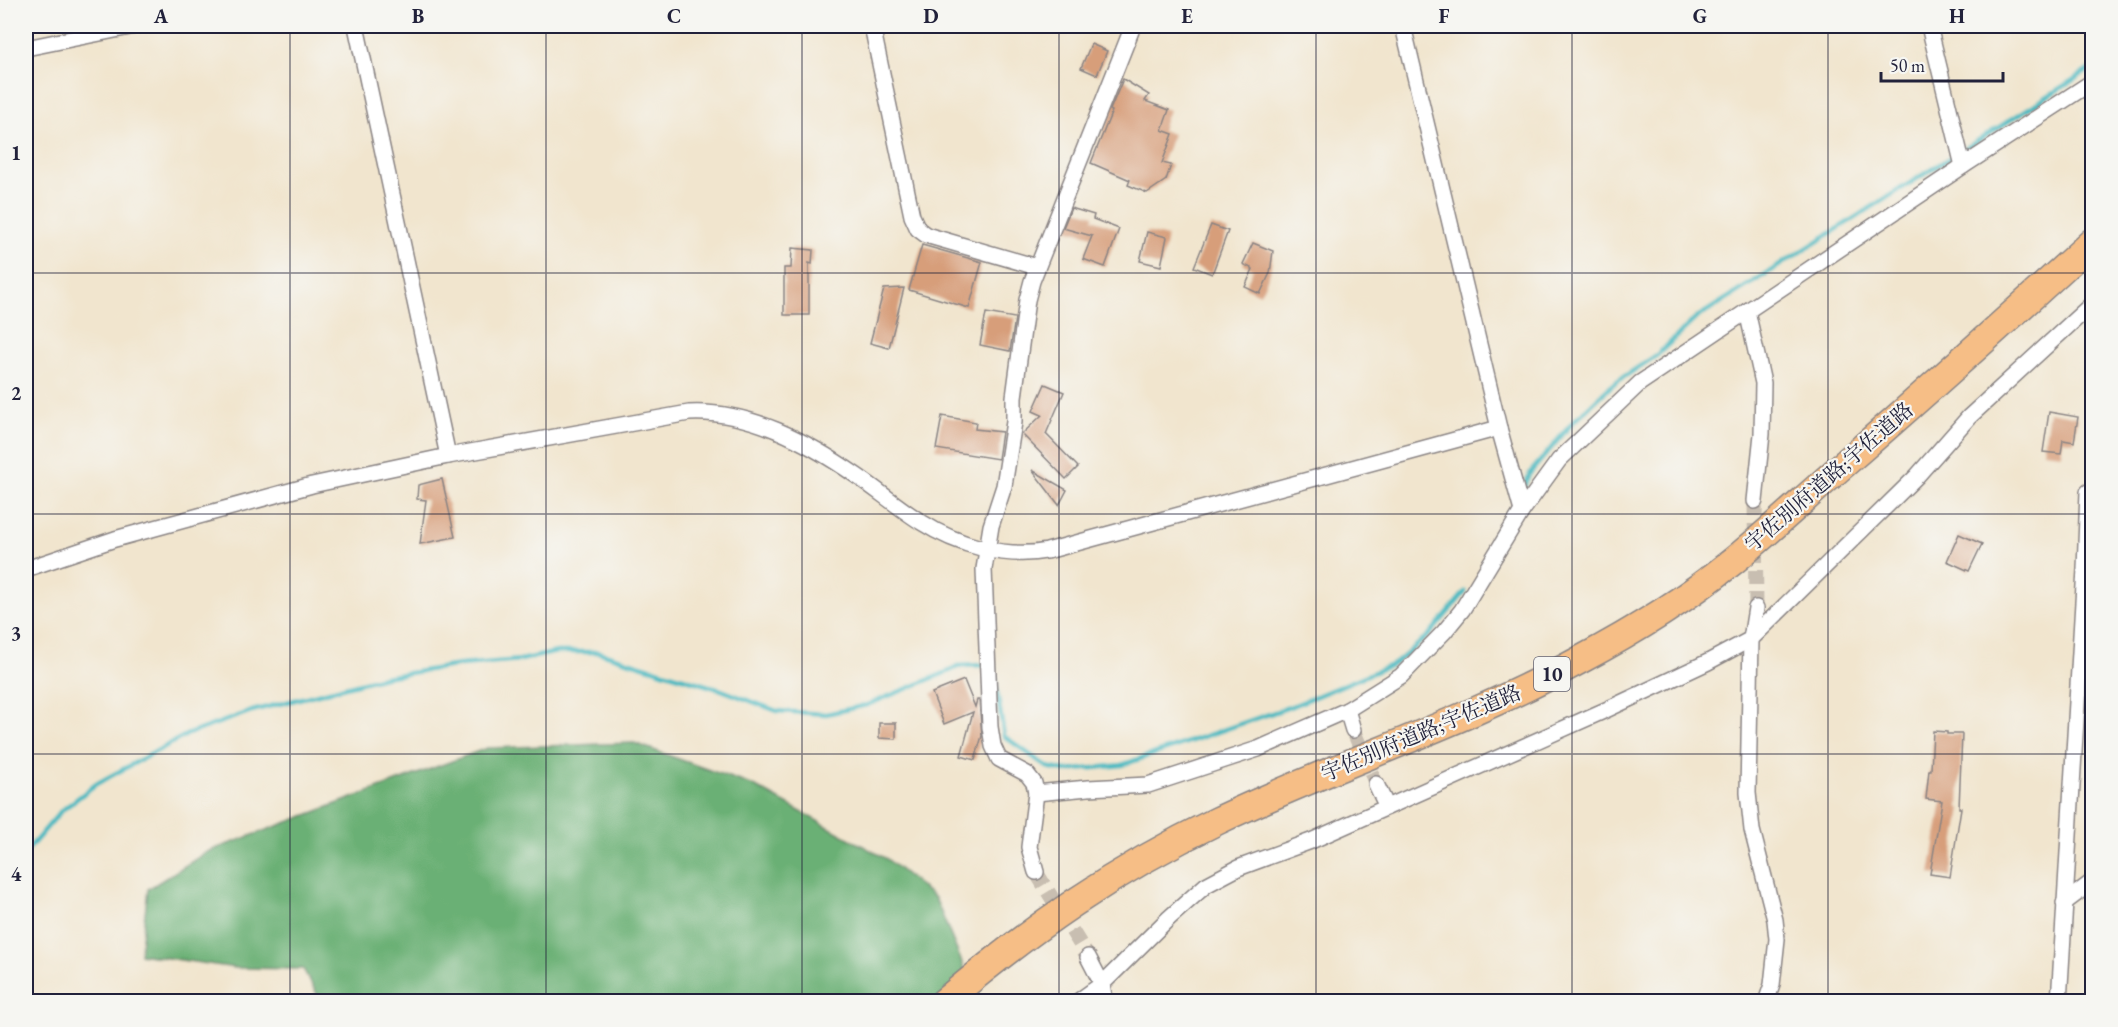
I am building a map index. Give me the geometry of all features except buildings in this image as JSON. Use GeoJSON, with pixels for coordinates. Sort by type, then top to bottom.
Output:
{"type":"FeatureCollection","features":[{"type":"Feature","properties":{"kind":"highway","name":"宇佐別府道路;宇佐道路"},"geometry":{"type":"LineString","coordinates":[[944,1002],[1042,923],[1089,892],[1172,844],[1285,791],[1453,722],[1527,687],[1581,660],[1674,604],[1748,548],[1894,421],[2092,242]]}},
{"type":"Feature","properties":{"kind":"street"},"geometry":{"type":"LineString","coordinates":[[26,48],[135,26]]}},
{"type":"Feature","properties":{"kind":"street"},"geometry":{"type":"LineString","coordinates":[[356,26],[448,456]]}},
{"type":"Feature","properties":{"kind":"street"},"geometry":{"type":"LineString","coordinates":[[872,26],[912,216],[918,229],[926,235],[1037,267]]}},
{"type":"Feature","properties":{"kind":"street"},"geometry":{"type":"LineString","coordinates":[[1035,872],[1029,847],[1036,793],[1034,783],[1027,774],[999,759],[993,746],[990,727],[984,585],[986,549],[1004,486],[1014,422],[1014,397],[1027,300],[1037,267],[1133,26]]}},
{"type":"Feature","properties":{"kind":"street"},"geometry":{"type":"LineString","coordinates":[[1403,26],[1499,428],[1522,511]]}},
{"type":"Feature","properties":{"kind":"street"},"geometry":{"type":"LineString","coordinates":[[1929,26],[1963,166]]}},
{"type":"Feature","properties":{"kind":"street"},"geometry":{"type":"LineString","coordinates":[[1036,793],[1148,785],[1258,749],[1347,710],[1401,676],[1444,632],[1479,585],[1522,511],[1558,460],[1640,383],[2092,82]]}},
{"type":"Feature","properties":{"kind":"street"},"geometry":{"type":"LineString","coordinates":[[1077,1002],[1102,984],[1206,885],[1238,868],[1311,841],[1608,709],[1708,662],[1750,639],[1917,476],[1969,417],[2092,304]]}},
{"type":"Feature","properties":{"kind":"street"},"geometry":{"type":"LineString","coordinates":[[1747,311],[1763,383],[1762,434],[1755,501]]}},
{"type":"Feature","properties":{"kind":"street"},"geometry":{"type":"LineString","coordinates":[[26,569],[115,539],[312,485],[448,456],[678,415],[709,412],[758,423],[777,430],[856,475],[921,522],[942,534],[986,549],[1010,554],[1047,551],[1499,428]]}},
{"type":"Feature","properties":{"kind":"street"},"geometry":{"type":"LineString","coordinates":[[2059,1002],[2088,492]]}},
{"type":"Feature","properties":{"kind":"street"},"geometry":{"type":"LineString","coordinates":[[1756,608],[1750,639],[1748,793],[1752,830],[1775,920],[1777,939],[1772,985],[1766,1002]]}},
{"type":"Feature","properties":{"kind":"street"},"geometry":{"type":"LineString","coordinates":[[1347,710],[1353,730]]}},
{"type":"Feature","properties":{"kind":"street"},"geometry":{"type":"LineString","coordinates":[[1376,784],[1387,807]]}},
{"type":"Feature","properties":{"kind":"street"},"geometry":{"type":"LineString","coordinates":[[2064,903],[2092,882]]}},
{"type":"Feature","properties":{"kind":"street"},"geometry":{"type":"LineString","coordinates":[[1088,957],[1102,984],[1105,1002]]}},
{"type":"Feature","properties":{"kind":"green space"},"geometry":{"type":"Polygon","coordinates":[[[634,743],[754,786],[887,859],[935,898],[978,1001],[321,1001],[303,969],[236,968],[140,954],[148,889],[207,852],[487,748],[634,743]]]}},
{"type":"Feature","properties":{"kind":"waterway"},"geometry":{"type":"LineString","coordinates":[[1963,150],[2092,68]]}},
{"type":"Feature","properties":{"kind":"waterway"},"geometry":{"type":"LineString","coordinates":[[1522,491],[1530,473],[1574,421],[1613,384],[1657,355],[1696,318],[1956,154]]}},
{"type":"Feature","properties":{"kind":"waterway"},"geometry":{"type":"LineString","coordinates":[[995,678],[1004,736],[1047,767],[1065,771],[1122,765],[1295,705],[1396,663],[1429,635],[1465,592]]}},
{"type":"Feature","properties":{"kind":"waterway"},"geometry":{"type":"LineString","coordinates":[[26,852],[61,811],[96,784],[188,734],[252,711],[384,677],[460,665],[521,660],[557,652],[598,652],[719,689],[777,711],[826,714],[867,705],[957,666],[985,665]]}},
{"type":"Feature","properties":{"kind":"tunnel"},"geometry":{"type":"LineString","coordinates":[[1755,501],[1756,608]]}},
{"type":"Feature","properties":{"kind":"tunnel"},"geometry":{"type":"LineString","coordinates":[[1353,730],[1376,784]]}},
{"type":"Feature","properties":{"kind":"tunnel"},"geometry":{"type":"LineString","coordinates":[[1036,872],[1088,957]]}}]}
